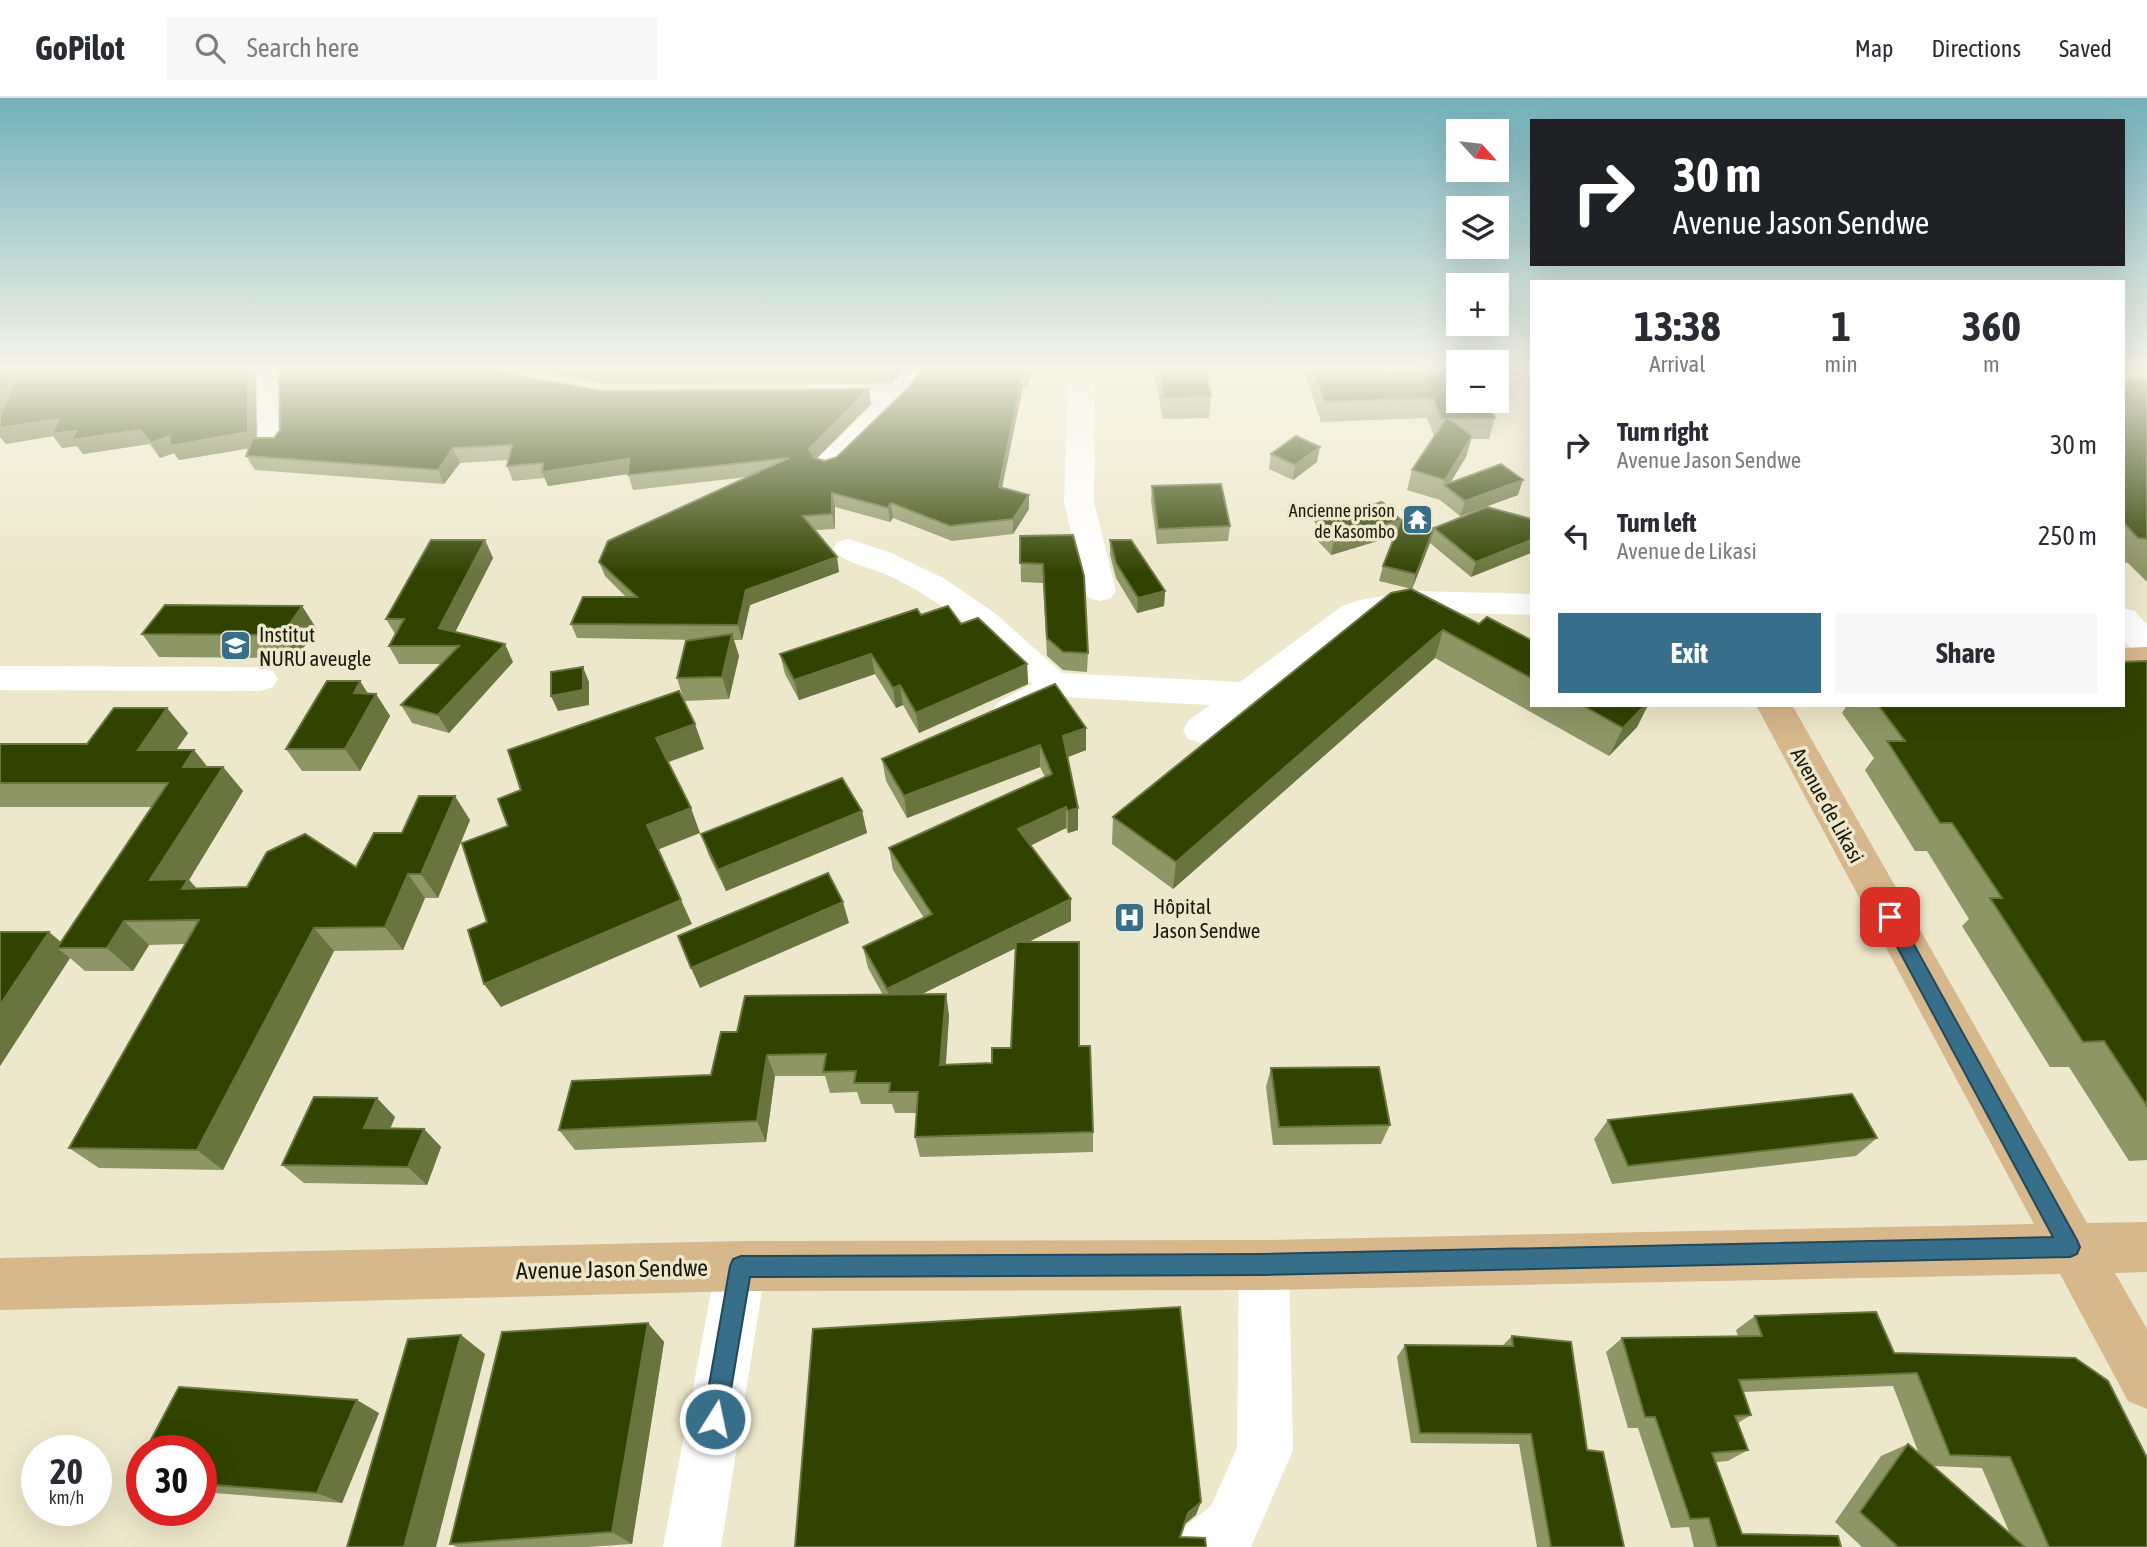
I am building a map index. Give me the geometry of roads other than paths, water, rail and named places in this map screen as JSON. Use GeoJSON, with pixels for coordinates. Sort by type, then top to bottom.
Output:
{"type":"FeatureCollection","features":[{"type":"Feature","properties":{"kind":"main road"},"geometry":{"type":"LineString","coordinates":[[2125,659],[2147,659]]}},
{"type":"Feature","properties":{"kind":"main road","name":"Avenue de Likasi"},"geometry":{"type":"LineString","coordinates":[[1775,707],[2070,1247],[2147,1382]]}},
{"type":"Feature","properties":{"kind":"main road","name":"Avenue Jason Sendwe"},"geometry":{"type":"LineString","coordinates":[[0,1284],[741,1266],[1264,1265],[2147,1247]]}},
{"type":"Feature","properties":{"kind":"street"},"geometry":{"type":"LineString","coordinates":[[272,437],[272,444]]}},
{"type":"Feature","properties":{"kind":"street"},"geometry":{"type":"LineString","coordinates":[[828,464],[856,437]]}},
{"type":"Feature","properties":{"kind":"street"},"geometry":{"type":"LineString","coordinates":[[1080,437],[1079,502],[1100,591]]}},
{"type":"Feature","properties":{"kind":"street"},"geometry":{"type":"LineString","coordinates":[[848,549],[889,561],[939,588],[1007,637],[1054,685]]}},
{"type":"Feature","properties":{"kind":"street"},"geometry":{"type":"LineString","coordinates":[[1201,730],[1354,614],[1367,607],[1391,603],[1530,605]]}},
{"type":"Feature","properties":{"kind":"street"},"geometry":{"type":"LineString","coordinates":[[2125,621],[2147,646]]}},
{"type":"Feature","properties":{"kind":"street"},"geometry":{"type":"LineString","coordinates":[[0,678],[261,679]]}},
{"type":"Feature","properties":{"kind":"street"},"geometry":{"type":"LineString","coordinates":[[981,725],[1035,700],[1054,685],[1090,684],[1247,695]]}},
{"type":"Feature","properties":{"kind":"street"},"geometry":{"type":"LineString","coordinates":[[1207,1547],[1231,1526],[1265,1451],[1264,1265]]}},
{"type":"Feature","properties":{"kind":"street"},"geometry":{"type":"LineString","coordinates":[[692,1547],[741,1266]]}},
{"type":"Feature","properties":{"kind":"place","name":"Ancienne prison de Kasombo"},"geometry":{"type":"Point","coordinates":[1418,520]}},
{"type":"Feature","properties":{"kind":"place","name":"Institut NURU aveugle"},"geometry":{"type":"Point","coordinates":[236,646]}},
{"type":"Feature","properties":{"kind":"place","name":"Hôpital Jason Sendwe"},"geometry":{"type":"Point","coordinates":[1130,918]}}]}
